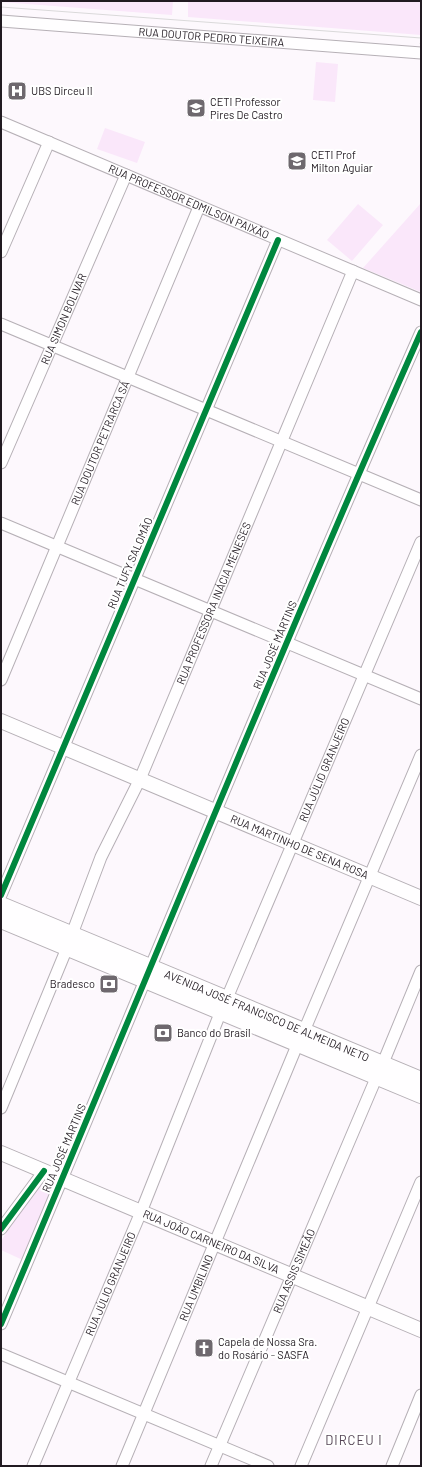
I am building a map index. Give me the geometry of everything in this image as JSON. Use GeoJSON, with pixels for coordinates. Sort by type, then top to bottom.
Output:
{"type":"FeatureCollection","features":[{"type":"Feature","properties":{"kind":"main road","name":"AVENIDA JOSÉ FRANCISCO DE ALMEIDA NETO"},"geometry":{"type":"LineString","coordinates":[[1,905],[69,941],[380,1070],[421,1095]]}},
{"type":"Feature","properties":{"kind":"main road","name":"AVENIDA JOSÉ FRANCISCO DE ALMEIDA NETO"},"geometry":{"type":"LineString","coordinates":[[1,920],[69,941]]}},
{"type":"Feature","properties":{"kind":"main road","name":"AVENIDA JOSÉ FRANCISCO DE ALMEIDA NETO"},"geometry":{"type":"LineString","coordinates":[[380,1070],[421,1080]]}},
{"type":"Feature","properties":{"kind":"street","name":"RUA DOUTOR PEDRO TEIXEIRA"},"geometry":{"type":"LineString","coordinates":[[1,21],[421,53]]}},
{"type":"Feature","properties":{"kind":"street","name":"RUA PROFESSOR EDMILSON PAIXÃO"},"geometry":{"type":"LineString","coordinates":[[1,122],[421,300]]}},
{"type":"Feature","properties":{"kind":"street"},"geometry":{"type":"LineString","coordinates":[[1,252],[49,142]]}},
{"type":"Feature","properties":{"kind":"street","name":"RUA SIMON BOLIVAR"},"geometry":{"type":"LineString","coordinates":[[1,463],[126,175]]}},
{"type":"Feature","properties":{"kind":"street","name":"RUA DOUTOR PETRARCA SÁ"},"geometry":{"type":"LineString","coordinates":[[1,680],[199,207]]}},
{"type":"Feature","properties":{"kind":"street","name":"RUA TUFY SALOMÃO"},"geometry":{"type":"LineString","coordinates":[[1,895],[278,240]]}},
{"type":"Feature","properties":{"kind":"street","name":"RUA PROFESSORA INÁCIA MENESES"},"geometry":{"type":"LineString","coordinates":[[1,1108],[69,941],[101,857],[140,779],[353,271]]}},
{"type":"Feature","properties":{"kind":"street"},"geometry":{"type":"LineString","coordinates":[[1,324],[421,500]]}},
{"type":"Feature","properties":{"kind":"street","name":"RUA JOSÉ MARTINS"},"geometry":{"type":"LineString","coordinates":[[1,1324],[358,474],[421,332]]}},
{"type":"Feature","properties":{"kind":"street"},"geometry":{"type":"LineString","coordinates":[[1,523],[421,699]]}},
{"type":"Feature","properties":{"kind":"street","name":"RUA JÚLIO GRANJEIRO"},"geometry":{"type":"LineString","coordinates":[[33,1466],[67,1382],[141,1212],[224,1005],[421,542]]}},
{"type":"Feature","properties":{"kind":"street","name":"RUA MARTINHO DE SENA ROSA"},"geometry":{"type":"LineString","coordinates":[[1,721],[421,898]]}},
{"type":"Feature","properties":{"kind":"street","name":"RUA UMBILINO"},"geometry":{"type":"LineString","coordinates":[[122,1466],[214,1243],[421,755]]}},
{"type":"Feature","properties":{"kind":"street","name":"RUA ASSIS SIMEÃO"},"geometry":{"type":"LineString","coordinates":[[211,1466],[421,971]]}},
{"type":"Feature","properties":{"kind":"street","name":"RUA JOÃO CARNEIRO DA SILVA"},"geometry":{"type":"LineString","coordinates":[[1,1153],[421,1330]]}},
{"type":"Feature","properties":{"kind":"street"},"geometry":{"type":"LineString","coordinates":[[1,1229],[44,1171]]}},
{"type":"Feature","properties":{"kind":"street"},"geometry":{"type":"LineString","coordinates":[[301,1466],[421,1182]]}},
{"type":"Feature","properties":{"kind":"street"},"geometry":{"type":"LineString","coordinates":[[1,1354],[268,1466]]}},
{"type":"Feature","properties":{"kind":"street"},"geometry":{"type":"LineString","coordinates":[[392,1466],[421,1395]]}},
{"type":"Feature","properties":{"kind":"shaded area"},"geometry":{"type":"Polygon","coordinates":[[[1,1],[173,1],[172,15],[1,1]]]}},
{"type":"Feature","properties":{"kind":"shaded area"},"geometry":{"type":"Polygon","coordinates":[[[188,1],[421,1],[421,35],[188,17],[188,1]]]}},
{"type":"Feature","properties":{"kind":"shaded area"},"geometry":{"type":"Polygon","coordinates":[[[316,62],[338,64],[335,102],[313,100],[316,62]]]}},
{"type":"Feature","properties":{"kind":"shaded area"},"geometry":{"type":"Polygon","coordinates":[[[105,128],[145,142],[137,163],[97,149],[105,128]]]}},
{"type":"Feature","properties":{"kind":"shaded area"},"geometry":{"type":"Polygon","coordinates":[[[421,203],[421,292],[363,268],[421,203]]]}},
{"type":"Feature","properties":{"kind":"shaded area"},"geometry":{"type":"Polygon","coordinates":[[[358,204],[383,225],[352,261],[327,240],[358,204]]]}},
{"type":"Feature","properties":{"kind":"shaded area"},"geometry":{"type":"Polygon","coordinates":[[[43,1177],[59,1183],[25,1261],[1,1250],[1,1241],[43,1177]]]}},
{"type":"Feature","properties":{"kind":"tram line"},"geometry":{"type":"LineString","coordinates":[[1,7],[421,38]]}},
{"type":"Feature","properties":{"kind":"cycle path"},"geometry":{"type":"LineString","coordinates":[[1,895],[278,240]]}},
{"type":"Feature","properties":{"kind":"cycle path"},"geometry":{"type":"LineString","coordinates":[[1,1324],[261,703],[421,332]]}},
{"type":"Feature","properties":{"kind":"cycle path"},"geometry":{"type":"LineString","coordinates":[[1,1229],[44,1171]]}},
{"type":"Feature","properties":{"kind":"place","name":"UBS Dirceu II"},"geometry":{"type":"Point","coordinates":[17,91]}},
{"type":"Feature","properties":{"kind":"place","name":"CETI Professor Pires De Castro"},"geometry":{"type":"Point","coordinates":[196,108]}},
{"type":"Feature","properties":{"kind":"place","name":"CETI Prof Milton Aguiar"},"geometry":{"type":"Point","coordinates":[297,161]}},
{"type":"Feature","properties":{"kind":"place","name":"Bradesco"},"geometry":{"type":"Point","coordinates":[109,984]}},
{"type":"Feature","properties":{"kind":"place","name":"Banco do Brasil"},"geometry":{"type":"Point","coordinates":[163,1033]}},
{"type":"Feature","properties":{"kind":"place","name":"Capela de Nossa Sra. do Rosário - SASFA"},"geometry":{"type":"Point","coordinates":[204,1348]}},
{"type":"Feature","properties":{"kind":"district","name":"DIRCEU I"},"geometry":{"type":"Point","coordinates":[354,1440]}}]}
